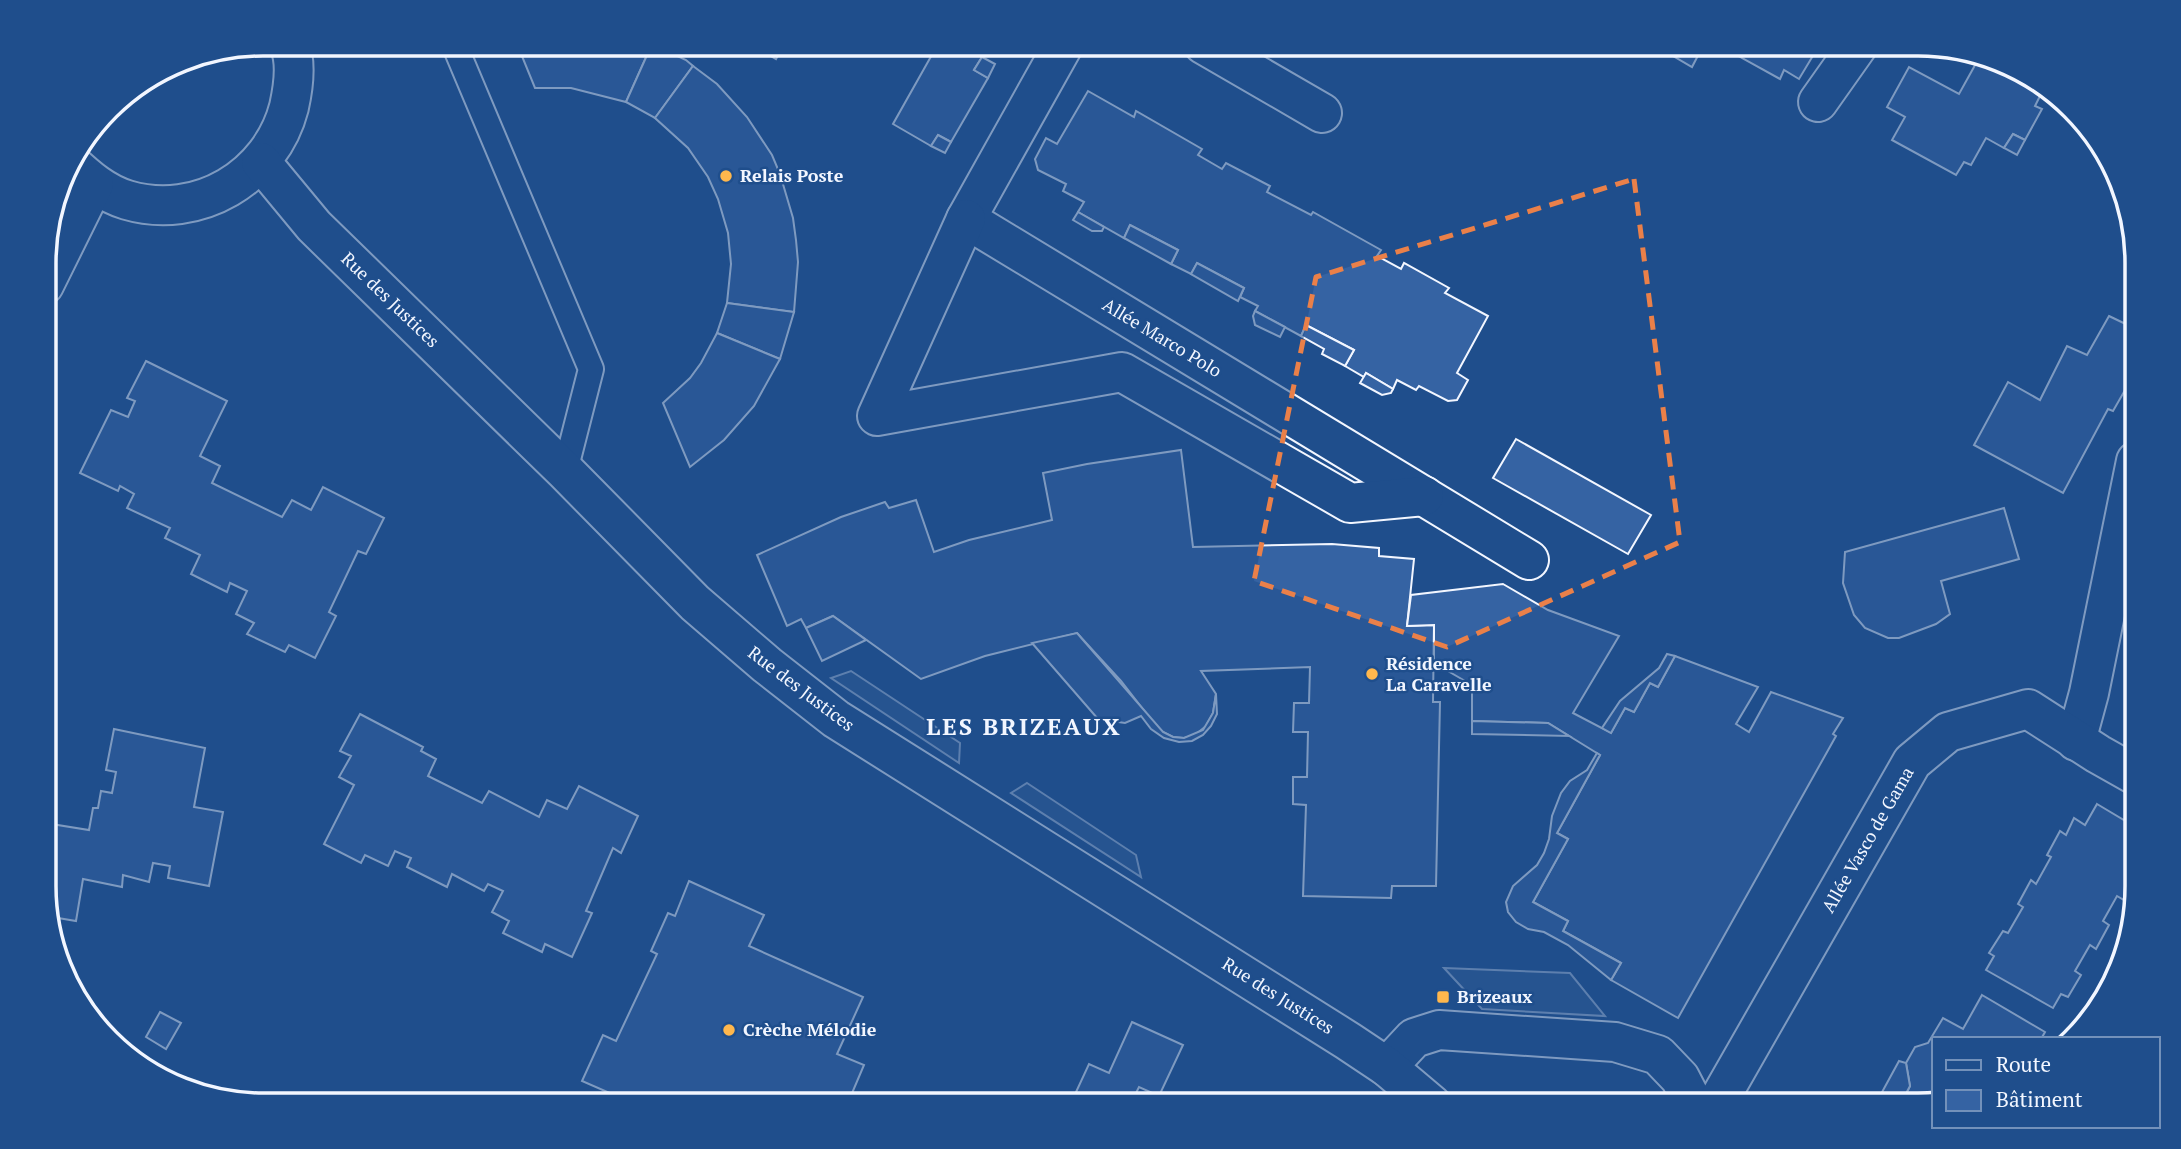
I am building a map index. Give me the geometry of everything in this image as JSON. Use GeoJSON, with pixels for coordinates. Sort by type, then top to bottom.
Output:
{"type":"FeatureCollection","features":[{"type":"Feature","properties":{"kind":"street"},"geometry":{"type":"LineString","coordinates":[[56,249],[82,173],[127,200],[163,205],[200,201],[233,185],[261,162],[283,128],[293,89],[290,56]]}},
{"type":"Feature","properties":{"kind":"street"},"geometry":{"type":"LineString","coordinates":[[1056,56],[967,219],[877,416],[1122,372],[1350,503],[1424,496]]}},
{"type":"Feature","properties":{"kind":"street"},"geometry":{"type":"LineString","coordinates":[[1224,56],[1322,113]]}},
{"type":"Feature","properties":{"kind":"street"},"geometry":{"type":"LineString","coordinates":[[1818,102],[1851,56]]}},
{"type":"Feature","properties":{"kind":"street","name":"Rue des Justices"},"geometry":{"type":"LineString","coordinates":[[261,162],[314,226],[565,471],[695,603],[767,665],[836,719],[1387,1067],[1418,1093]]}},
{"type":"Feature","properties":{"kind":"street","name":"Allée Marco Polo"},"geometry":{"type":"LineString","coordinates":[[967,219],[1529,560]]}},
{"type":"Feature","properties":{"kind":"street"},"geometry":{"type":"LineString","coordinates":[[2076,741],[2089,693],[2125,515]]}},
{"type":"Feature","properties":{"kind":"street","name":"Allée Vasco de Gama"},"geometry":{"type":"LineString","coordinates":[[1723,1093],[1912,762],[1948,732],[2028,709],[2125,769]]}},
{"type":"Feature","properties":{"kind":"street"},"geometry":{"type":"LineString","coordinates":[[1387,1067],[1414,1038],[1439,1030],[1615,1042],[1658,1055],[1680,1078],[1688,1093]]}},
{"type":"Feature","properties":{"kind":"lane"},"geometry":{"type":"LineString","coordinates":[[459,56],[591,369],[565,471]]}},
{"type":"Feature","properties":{"kind":"highlighted area"},"geometry":{"type":"Polygon","coordinates":[[[1634,179],[1680,542],[1447,647],[1254,581],[1316,277],[1634,179]]]}},
{"type":"Feature","properties":{"kind":"shaded area"},"geometry":{"type":"Polygon","coordinates":[[[851,671],[960,743],[959,763],[831,678],[851,671]]]}},
{"type":"Feature","properties":{"kind":"shaded area"},"geometry":{"type":"Polygon","coordinates":[[[1027,783],[1136,855],[1141,877],[1011,793],[1027,783]]]}},
{"type":"Feature","properties":{"kind":"shaded area"},"geometry":{"type":"Polygon","coordinates":[[[1444,968],[1570,973],[1605,1016],[1482,1009],[1444,968]]]}},
{"type":"Feature","properties":{"kind":"building"},"geometry":{"type":"Polygon","coordinates":[[[522,56],[647,56],[626,102],[571,88],[535,88],[522,56]]]}},
{"type":"Feature","properties":{"kind":"building"},"geometry":{"type":"Polygon","coordinates":[[[647,56],[678,56],[693,66],[655,118],[626,102],[647,56]]]}},
{"type":"Feature","properties":{"kind":"building"},"geometry":{"type":"Polygon","coordinates":[[[931,56],[982,57],[974,70],[988,78],[951,142],[938,135],[931,146],[893,124],[931,56]]]}},
{"type":"Feature","properties":{"kind":"building"},"geometry":{"type":"Polygon","coordinates":[[[1673,56],[1698,56],[1692,67],[1673,56]]]}},
{"type":"Feature","properties":{"kind":"building"},"geometry":{"type":"Polygon","coordinates":[[[1738,56],[1813,56],[1799,79],[1784,70],[1780,79],[1738,56]]]}},
{"type":"Feature","properties":{"kind":"building"},"geometry":{"type":"Polygon","coordinates":[[[982,57],[995,64],[988,78],[974,70],[982,57]]]}},
{"type":"Feature","properties":{"kind":"building"},"geometry":{"type":"Polygon","coordinates":[[[1975,65],[2009,77],[2033,91],[2040,96],[2035,106],[2042,109],[2025,140],[2013,134],[2004,148],[1986,138],[1971,165],[1964,162],[1956,175],[1892,140],[1905,117],[1887,107],[1909,67],[1959,94],[1975,65]]]}},
{"type":"Feature","properties":{"kind":"building"},"geometry":{"type":"Polygon","coordinates":[[[693,66],[717,84],[747,117],[772,155],[780,174],[793,218],[796,240],[798,262],[794,312],[727,303],[731,264],[728,233],[718,199],[708,177],[688,148],[655,118],[693,66]]]}},
{"type":"Feature","properties":{"kind":"building"},"geometry":{"type":"Polygon","coordinates":[[[1088,91],[1134,117],[1136,111],[1202,149],[1198,155],[1222,169],[1226,163],[1270,186],[1267,192],[1311,215],[1313,212],[1381,250],[1377,256],[1401,269],[1404,263],[1449,288],[1445,293],[1488,316],[1457,373],[1468,380],[1457,400],[1448,401],[1419,386],[1416,390],[1397,380],[1393,389],[1366,373],[1364,377],[1345,366],[1354,350],[1306,325],[1301,336],[1255,311],[1258,306],[1240,297],[1244,288],[1197,263],[1191,274],[1171,264],[1178,250],[1130,225],[1124,238],[1078,212],[1084,202],[1063,191],[1066,184],[1038,170],[1035,159],[1046,138],[1057,144],[1088,91]]]}},
{"type":"Feature","properties":{"kind":"building"},"geometry":{"type":"Polygon","coordinates":[[[2013,134],[2025,140],[2017,155],[2004,148],[2013,134]]]}},
{"type":"Feature","properties":{"kind":"building"},"geometry":{"type":"Polygon","coordinates":[[[938,135],[951,142],[945,153],[931,146],[938,135]]]}},
{"type":"Feature","properties":{"kind":"building"},"geometry":{"type":"Polygon","coordinates":[[[1078,212],[1104,227],[1102,231],[1092,231],[1073,220],[1078,212]]]}},
{"type":"Feature","properties":{"kind":"building"},"geometry":{"type":"Polygon","coordinates":[[[1130,225],[1178,250],[1171,264],[1124,238],[1130,225]]]}},
{"type":"Feature","properties":{"kind":"building"},"geometry":{"type":"Polygon","coordinates":[[[1197,263],[1244,288],[1238,301],[1191,274],[1197,263]]]}},
{"type":"Feature","properties":{"kind":"building"},"geometry":{"type":"Polygon","coordinates":[[[727,303],[794,312],[780,359],[717,333],[727,303]]]}},
{"type":"Feature","properties":{"kind":"building"},"geometry":{"type":"Polygon","coordinates":[[[1255,311],[1285,327],[1280,337],[1255,325],[1255,311]]]}},
{"type":"Feature","properties":{"kind":"building"},"geometry":{"type":"Polygon","coordinates":[[[2109,316],[2125,324],[2125,390],[2113,411],[2108,409],[2063,493],[1974,445],[2008,382],[2040,400],[2067,346],[2087,355],[2109,316]]]}},
{"type":"Feature","properties":{"kind":"building"},"geometry":{"type":"Polygon","coordinates":[[[1306,325],[1354,350],[1345,366],[1322,354],[1324,349],[1301,336],[1306,325]]]}},
{"type":"Feature","properties":{"kind":"building"},"geometry":{"type":"Polygon","coordinates":[[[717,333],[780,359],[754,406],[724,440],[690,467],[663,403],[690,378],[717,333]]]}},
{"type":"Feature","properties":{"kind":"building"},"geometry":{"type":"Polygon","coordinates":[[[146,361],[227,401],[200,456],[220,466],[212,483],[282,517],[292,500],[311,510],[323,487],[384,518],[366,554],[358,551],[329,612],[336,616],[315,658],[289,645],[285,652],[247,634],[254,623],[236,614],[247,591],[230,583],[227,592],[191,574],[200,555],[165,538],[170,528],[127,508],[134,494],[120,486],[118,491],[80,473],[111,410],[128,417],[135,401],[127,398],[146,361]]]}},
{"type":"Feature","properties":{"kind":"building"},"geometry":{"type":"Polygon","coordinates":[[[1366,373],[1393,389],[1391,393],[1382,395],[1360,383],[1366,373]]]}},
{"type":"Feature","properties":{"kind":"building"},"geometry":{"type":"Polygon","coordinates":[[[1516,439],[1651,515],[1628,554],[1493,478],[1516,439]]]}},
{"type":"Feature","properties":{"kind":"building","name":"Résidence La Caravelle"},"geometry":{"type":"Polygon","coordinates":[[[1181,450],[1193,547],[1332,544],[1379,548],[1379,556],[1414,559],[1407,626],[1434,625],[1433,702],[1440,702],[1436,886],[1392,886],[1391,898],[1303,896],[1306,805],[1293,804],[1293,777],[1307,777],[1308,732],[1293,732],[1294,703],[1309,703],[1310,667],[1201,671],[1216,694],[1213,713],[1206,726],[1195,735],[1173,737],[1156,726],[1121,681],[1077,633],[985,656],[921,679],[833,616],[806,628],[801,619],[787,626],[757,555],[841,517],[885,502],[889,508],[916,500],[934,552],[969,540],[1052,520],[1043,473],[1181,450]]]}},
{"type":"Feature","properties":{"kind":"building"},"geometry":{"type":"Polygon","coordinates":[[[2004,508],[2019,559],[1941,581],[1950,614],[1936,624],[1899,638],[1888,638],[1865,628],[1854,615],[1843,583],[1845,552],[2004,508]]]}},
{"type":"Feature","properties":{"kind":"building"},"geometry":{"type":"Polygon","coordinates":[[[1503,584],[1548,610],[1619,636],[1573,713],[1611,733],[1625,708],[1634,712],[1650,683],[1658,687],[1675,656],[1758,687],[1736,724],[1749,732],[1771,692],[1843,718],[1833,734],[1836,736],[1678,1018],[1611,980],[1621,963],[1563,931],[1568,921],[1533,902],[1568,839],[1557,833],[1600,755],[1548,723],[1472,721],[1472,685],[1434,663],[1434,625],[1407,626],[1411,595],[1503,584]]]}},
{"type":"Feature","properties":{"kind":"building"},"geometry":{"type":"Polygon","coordinates":[[[833,616],[866,640],[822,661],[806,628],[833,616]]]}},
{"type":"Feature","properties":{"kind":"building"},"geometry":{"type":"Polygon","coordinates":[[[1077,633],[1163,732],[1184,738],[1203,730],[1213,713],[1216,694],[1217,714],[1211,726],[1203,735],[1192,741],[1179,742],[1164,738],[1151,729],[1141,716],[1125,723],[1098,719],[1032,643],[1077,633]]]}},
{"type":"Feature","properties":{"kind":"building"},"geometry":{"type":"Polygon","coordinates":[[[1667,654],[1675,656],[1658,687],[1650,683],[1634,712],[1625,708],[1611,733],[1602,728],[1620,701],[1659,668],[1667,654]]]}},
{"type":"Feature","properties":{"kind":"building"},"geometry":{"type":"Polygon","coordinates":[[[360,714],[423,747],[421,751],[436,759],[428,776],[482,803],[489,791],[539,817],[547,800],[567,809],[579,786],[638,816],[621,853],[613,848],[586,911],[592,913],[572,957],[545,944],[542,952],[503,933],[509,921],[492,912],[503,891],[488,884],[484,891],[452,874],[447,887],[407,867],[411,858],[395,851],[388,866],[365,855],[361,863],[324,844],[354,785],[339,777],[351,756],[340,751],[360,714]]]}},
{"type":"Feature","properties":{"kind":"building"},"geometry":{"type":"Polygon","coordinates":[[[1472,721],[1548,723],[1569,736],[1472,734],[1472,721]]]}},
{"type":"Feature","properties":{"kind":"building"},"geometry":{"type":"Polygon","coordinates":[[[114,729],[205,748],[194,807],[223,812],[209,886],[168,878],[170,866],[153,863],[149,882],[123,875],[122,887],[83,879],[76,921],[59,918],[56,825],[89,830],[93,808],[98,808],[101,791],[112,793],[116,772],[106,770],[114,729]]]}},
{"type":"Feature","properties":{"kind":"building"},"geometry":{"type":"Polygon","coordinates":[[[1597,753],[1600,755],[1557,833],[1568,839],[1533,902],[1568,921],[1563,931],[1621,963],[1611,980],[1568,945],[1544,932],[1528,929],[1516,922],[1508,912],[1506,902],[1513,886],[1537,865],[1544,853],[1552,816],[1561,793],[1570,781],[1587,770],[1597,753]]]}},
{"type":"Feature","properties":{"kind":"building"},"geometry":{"type":"Polygon","coordinates":[[[2097,804],[2125,821],[2124,900],[2117,896],[2103,921],[2109,925],[2096,949],[2090,945],[2075,971],[2081,975],[2068,997],[2061,994],[2053,1008],[1986,970],[1994,956],[1989,953],[2003,931],[2008,933],[2023,907],[2018,904],[2031,880],[2036,884],[2051,857],[2047,855],[2060,831],[2066,835],[2074,818],[2085,825],[2097,804]]]}},
{"type":"Feature","properties":{"kind":"building"},"geometry":{"type":"Polygon","coordinates":[[[689,881],[764,915],[749,946],[863,997],[837,1054],[864,1065],[852,1093],[610,1093],[582,1081],[603,1035],[616,1041],[657,954],[651,951],[668,913],[675,916],[689,881]]]}},
{"type":"Feature","properties":{"kind":"building"},"geometry":{"type":"Polygon","coordinates":[[[1982,995],[2045,1032],[2042,1037],[1932,1037],[1932,1093],[1906,1093],[1910,1086],[1906,1063],[1915,1047],[1928,1043],[1943,1018],[1963,1029],[1982,995]]]}},
{"type":"Feature","properties":{"kind":"building"},"geometry":{"type":"Polygon","coordinates":[[[160,1012],[181,1023],[166,1049],[146,1037],[160,1012]]]}},
{"type":"Feature","properties":{"kind":"building"},"geometry":{"type":"Polygon","coordinates":[[[1132,1022],[1183,1045],[1160,1093],[1152,1093],[1139,1087],[1136,1093],[1076,1093],[1089,1064],[1109,1073],[1132,1022]]]}},
{"type":"Feature","properties":{"kind":"building"},"geometry":{"type":"Polygon","coordinates":[[[1899,1061],[1906,1063],[1910,1086],[1906,1093],[1882,1093],[1899,1061]]]}},
{"type":"Feature","properties":{"kind":"place","name":"Relais Poste"},"geometry":{"type":"Point","coordinates":[726,176]}},
{"type":"Feature","properties":{"kind":"place","name":"Résidence La Caravelle"},"geometry":{"type":"Point","coordinates":[1372,674]}},
{"type":"Feature","properties":{"kind":"place","name":"Brizeaux"},"geometry":{"type":"Point","coordinates":[1443,997]}},
{"type":"Feature","properties":{"kind":"place","name":"Crèche Mélodie"},"geometry":{"type":"Point","coordinates":[729,1030]}},
{"type":"Feature","properties":{"kind":"district","name":"LES BRIZEAUX"},"geometry":{"type":"Point","coordinates":[1024,727]}}]}
